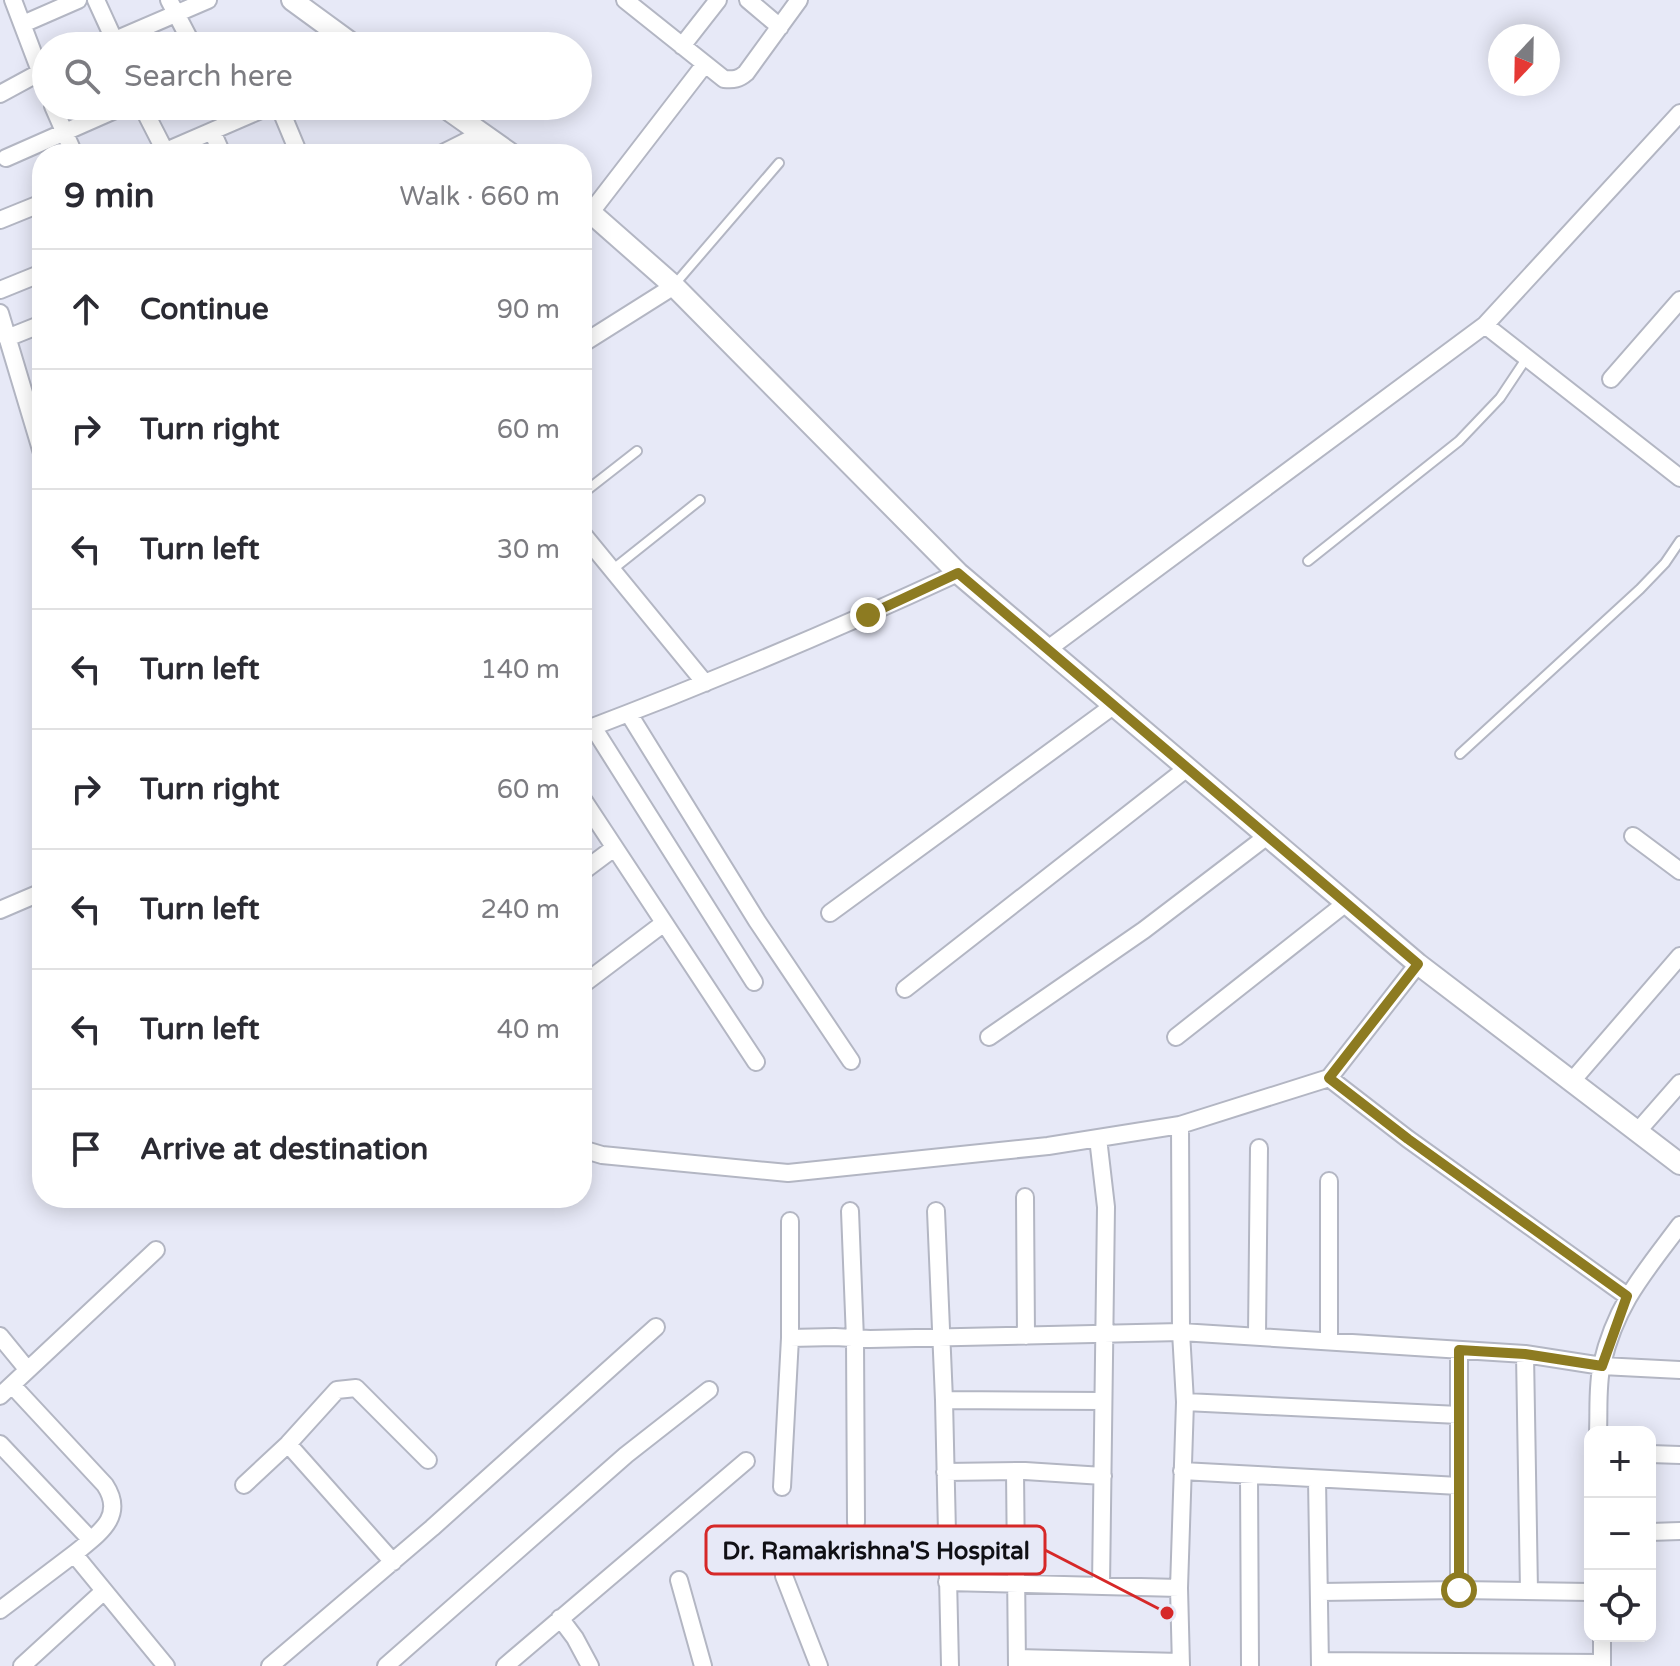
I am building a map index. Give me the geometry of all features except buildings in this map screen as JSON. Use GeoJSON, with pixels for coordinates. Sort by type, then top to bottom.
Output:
{"type":"FeatureCollection","features":[{"type":"Feature","properties":{"kind":"street"},"geometry":{"type":"LineString","coordinates":[[13,0],[32,46]]}},
{"type":"Feature","properties":{"kind":"street"},"geometry":{"type":"LineString","coordinates":[[23,24],[78,0]]}},
{"type":"Feature","properties":{"kind":"street"},"geometry":{"type":"LineString","coordinates":[[96,0],[107,32]]}},
{"type":"Feature","properties":{"kind":"street"},"geometry":{"type":"LineString","coordinates":[[130,32],[172,6],[208,0]]}},
{"type":"Feature","properties":{"kind":"street"},"geometry":{"type":"LineString","coordinates":[[292,0],[336,32]]}},
{"type":"Feature","properties":{"kind":"street"},"geometry":{"type":"LineString","coordinates":[[682,46],[718,0]]}},
{"type":"Feature","properties":{"kind":"street"},"geometry":{"type":"LineString","coordinates":[[748,0],[780,27]]}},
{"type":"Feature","properties":{"kind":"street"},"geometry":{"type":"LineString","coordinates":[[635,3],[724,79],[739,79],[799,0]]}},
{"type":"Feature","properties":{"kind":"street"},"geometry":{"type":"LineString","coordinates":[[172,6],[186,32]]}},
{"type":"Feature","properties":{"kind":"street"},"geometry":{"type":"LineString","coordinates":[[592,202],[705,64]]}},
{"type":"Feature","properties":{"kind":"street"},"geometry":{"type":"LineString","coordinates":[[0,94],[32,81]]}},
{"type":"Feature","properties":{"kind":"street"},"geometry":{"type":"LineString","coordinates":[[1048,649],[1485,325],[1680,113]]}},
{"type":"Feature","properties":{"kind":"street"},"geometry":{"type":"LineString","coordinates":[[58,120],[69,144]]}},
{"type":"Feature","properties":{"kind":"street"},"geometry":{"type":"LineString","coordinates":[[37,144],[91,120]]}},
{"type":"Feature","properties":{"kind":"street"},"geometry":{"type":"LineString","coordinates":[[148,120],[159,144]]}},
{"type":"Feature","properties":{"kind":"street"},"geometry":{"type":"LineString","coordinates":[[226,120],[228,124]]}},
{"type":"Feature","properties":{"kind":"street"},"geometry":{"type":"LineString","coordinates":[[181,144],[237,120]]}},
{"type":"Feature","properties":{"kind":"street"},"geometry":{"type":"LineString","coordinates":[[285,120],[295,144]]}},
{"type":"Feature","properties":{"kind":"street"},"geometry":{"type":"LineString","coordinates":[[464,120],[498,144]]}},
{"type":"Feature","properties":{"kind":"street"},"geometry":{"type":"LineString","coordinates":[[212,131],[218,144]]}},
{"type":"Feature","properties":{"kind":"street"},"geometry":{"type":"LineString","coordinates":[[461,144],[483,133]]}},
{"type":"Feature","properties":{"kind":"street"},"geometry":{"type":"LineString","coordinates":[[6,158],[32,146]]}},
{"type":"Feature","properties":{"kind":"street"},"geometry":{"type":"LineString","coordinates":[[0,220],[32,207]]}},
{"type":"Feature","properties":{"kind":"street"},"geometry":{"type":"LineString","coordinates":[[592,217],[674,286],[958,573],[1418,964],[1680,1164]]}},
{"type":"Feature","properties":{"kind":"street"},"geometry":{"type":"LineString","coordinates":[[0,290],[32,277]]}},
{"type":"Feature","properties":{"kind":"street"},"geometry":{"type":"LineString","coordinates":[[592,338],[674,286]]}},
{"type":"Feature","properties":{"kind":"street"},"geometry":{"type":"LineString","coordinates":[[1611,379],[1680,300]]}},
{"type":"Feature","properties":{"kind":"street"},"geometry":{"type":"LineString","coordinates":[[0,313],[7,338],[32,390]]}},
{"type":"Feature","properties":{"kind":"street"},"geometry":{"type":"LineString","coordinates":[[1485,325],[1680,478]]}},
{"type":"Feature","properties":{"kind":"street"},"geometry":{"type":"LineString","coordinates":[[7,338],[32,328]]}},
{"type":"Feature","properties":{"kind":"street"},"geometry":{"type":"LineString","coordinates":[[592,545],[705,683]]}},
{"type":"Feature","properties":{"kind":"street"},"geometry":{"type":"LineString","coordinates":[[592,727],[868,615],[958,573]]}},
{"type":"Feature","properties":{"kind":"street"},"geometry":{"type":"LineString","coordinates":[[830,913],[1113,706]]}},
{"type":"Feature","properties":{"kind":"street"},"geometry":{"type":"LineString","coordinates":[[629,714],[757,921],[851,1061]]}},
{"type":"Feature","properties":{"kind":"street"},"geometry":{"type":"LineString","coordinates":[[592,737],[754,982]]}},
{"type":"Feature","properties":{"kind":"street"},"geometry":{"type":"LineString","coordinates":[[905,989],[1186,769]]}},
{"type":"Feature","properties":{"kind":"street"},"geometry":{"type":"LineString","coordinates":[[592,814],[756,1062]]}},
{"type":"Feature","properties":{"kind":"street"},"geometry":{"type":"LineString","coordinates":[[1633,836],[1680,871]]}},
{"type":"Feature","properties":{"kind":"street"},"geometry":{"type":"LineString","coordinates":[[989,1037],[1144,930],[1266,837]]}},
{"type":"Feature","properties":{"kind":"street"},"geometry":{"type":"LineString","coordinates":[[592,864],[614,848]]}},
{"type":"Feature","properties":{"kind":"street"},"geometry":{"type":"LineString","coordinates":[[0,910],[32,896]]}},
{"type":"Feature","properties":{"kind":"street"},"geometry":{"type":"LineString","coordinates":[[1176,1037],[1346,903]]}},
{"type":"Feature","properties":{"kind":"street"},"geometry":{"type":"LineString","coordinates":[[592,977],[664,923]]}},
{"type":"Feature","properties":{"kind":"street"},"geometry":{"type":"LineString","coordinates":[[1572,1081],[1680,956]]}},
{"type":"Feature","properties":{"kind":"street"},"geometry":{"type":"LineString","coordinates":[[592,1152],[788,1173],[1036,1147],[1180,1125],[1329,1078],[1418,964]]}},
{"type":"Feature","properties":{"kind":"street"},"geometry":{"type":"LineString","coordinates":[[1329,1078],[1408,1139],[1627,1296]]}},
{"type":"Feature","properties":{"kind":"street"},"geometry":{"type":"LineString","coordinates":[[1637,1132],[1680,1083]]}},
{"type":"Feature","properties":{"kind":"street"},"geometry":{"type":"LineString","coordinates":[[1015,1471],[1017,1662],[1181,1664],[1179,1588],[1185,1402],[1181,1332],[1180,1125]]}},
{"type":"Feature","properties":{"kind":"street"},"geometry":{"type":"LineString","coordinates":[[1098,1138],[1106,1207],[1101,1586]]}},
{"type":"Feature","properties":{"kind":"street"},"geometry":{"type":"LineString","coordinates":[[1257,1335],[1259,1148]]}},
{"type":"Feature","properties":{"kind":"street"},"geometry":{"type":"LineString","coordinates":[[1329,1181],[1329,1340]]}},
{"type":"Feature","properties":{"kind":"street"},"geometry":{"type":"LineString","coordinates":[[1025,1197],[1026,1336]]}},
{"type":"Feature","properties":{"kind":"street"},"geometry":{"type":"LineString","coordinates":[[850,1211],[855,1339],[856,1522]]}},
{"type":"Feature","properties":{"kind":"street"},"geometry":{"type":"LineString","coordinates":[[936,1211],[950,1666]]}},
{"type":"Feature","properties":{"kind":"street"},"geometry":{"type":"LineString","coordinates":[[782,1487],[790,1338],[790,1221]]}},
{"type":"Feature","properties":{"kind":"street"},"geometry":{"type":"LineString","coordinates":[[1598,1426],[1602,1366],[1627,1296],[1680,1225]]}},
{"type":"Feature","properties":{"kind":"street"},"geometry":{"type":"LineString","coordinates":[[0,1610],[91,1540],[111,1517],[115,1506],[105,1485],[6,1391],[156,1250]]}},
{"type":"Feature","properties":{"kind":"street"},"geometry":{"type":"LineString","coordinates":[[270,1666],[393,1562],[656,1327]]}},
{"type":"Feature","properties":{"kind":"street"},"geometry":{"type":"LineString","coordinates":[[790,1338],[1181,1332],[1525,1354],[1602,1366],[1680,1370]]}},
{"type":"Feature","properties":{"kind":"street"},"geometry":{"type":"LineString","coordinates":[[0,1336],[27,1369]]}},
{"type":"Feature","properties":{"kind":"street"},"geometry":{"type":"LineString","coordinates":[[1459,1350],[1459,1590]]}},
{"type":"Feature","properties":{"kind":"street"},"geometry":{"type":"LineString","coordinates":[[1525,1354],[1529,1591]]}},
{"type":"Feature","properties":{"kind":"street"},"geometry":{"type":"LineString","coordinates":[[244,1485],[288,1444],[337,1390],[356,1388],[428,1460]]}},
{"type":"Feature","properties":{"kind":"street"},"geometry":{"type":"LineString","coordinates":[[386,1666],[626,1455],[709,1390]]}},
{"type":"Feature","properties":{"kind":"street"},"geometry":{"type":"LineString","coordinates":[[944,1400],[1103,1401]]}},
{"type":"Feature","properties":{"kind":"street"},"geometry":{"type":"LineString","coordinates":[[1185,1402],[1459,1415]]}},
{"type":"Feature","properties":{"kind":"street"},"geometry":{"type":"LineString","coordinates":[[0,1444],[91,1540]]}},
{"type":"Feature","properties":{"kind":"street"},"geometry":{"type":"LineString","coordinates":[[288,1444],[393,1562]]}},
{"type":"Feature","properties":{"kind":"street"},"geometry":{"type":"LineString","coordinates":[[1656,1454],[1680,1455]]}},
{"type":"Feature","properties":{"kind":"street"},"geometry":{"type":"LineString","coordinates":[[505,1666],[746,1461]]}},
{"type":"Feature","properties":{"kind":"street"},"geometry":{"type":"LineString","coordinates":[[945,1472],[1015,1471],[1103,1476]]}},
{"type":"Feature","properties":{"kind":"street"},"geometry":{"type":"LineString","coordinates":[[1182,1471],[1459,1486]]}},
{"type":"Feature","properties":{"kind":"street"},"geometry":{"type":"LineString","coordinates":[[1249,1475],[1250,1666]]}},
{"type":"Feature","properties":{"kind":"street"},"geometry":{"type":"LineString","coordinates":[[1317,1479],[1320,1664],[1602,1664],[1602,1642]]}},
{"type":"Feature","properties":{"kind":"street"},"geometry":{"type":"LineString","coordinates":[[1656,1532],[1680,1531]]}},
{"type":"Feature","properties":{"kind":"street"},"geometry":{"type":"LineString","coordinates":[[74,1554],[166,1666]]}},
{"type":"Feature","properties":{"kind":"street"},"geometry":{"type":"LineString","coordinates":[[784,1576],[819,1666]]}},
{"type":"Feature","properties":{"kind":"street"},"geometry":{"type":"LineString","coordinates":[[679,1580],[703,1666]]}},
{"type":"Feature","properties":{"kind":"street"},"geometry":{"type":"LineString","coordinates":[[947,1582],[1179,1588]]}},
{"type":"Feature","properties":{"kind":"street"},"geometry":{"type":"LineString","coordinates":[[22,1666],[104,1591]]}},
{"type":"Feature","properties":{"kind":"street"},"geometry":{"type":"LineString","coordinates":[[1320,1592],[1584,1592]]}},
{"type":"Feature","properties":{"kind":"street"},"geometry":{"type":"LineString","coordinates":[[560,1618],[590,1666]]}},
{"type":"Feature","properties":{"kind":"lane"},"geometry":{"type":"LineString","coordinates":[[674,286],[779,163]]}},
{"type":"Feature","properties":{"kind":"lane"},"geometry":{"type":"LineString","coordinates":[[1308,561],[1459,441],[1500,398],[1526,359]]}},
{"type":"Feature","properties":{"kind":"lane"},"geometry":{"type":"LineString","coordinates":[[592,486],[637,451]]}},
{"type":"Feature","properties":{"kind":"lane"},"geometry":{"type":"LineString","coordinates":[[612,570],[700,500]]}},
{"type":"Feature","properties":{"kind":"lane"},"geometry":{"type":"LineString","coordinates":[[1460,754],[1640,589],[1665,563],[1680,541]]}},
{"type":"Feature","properties":{"kind":"place","name":"Dr. Ramakrishna'S Hospital"},"geometry":{"type":"Point","coordinates":[1167,1613]}},
{"type":"Feature","properties":{"kind":"route"},"geometry":{"type":"LineString","coordinates":[[868,615],[958,573],[1418,964],[1329,1078],[1408,1139],[1627,1296],[1602,1366],[1525,1354],[1459,1350],[1459,1590]]}}]}
